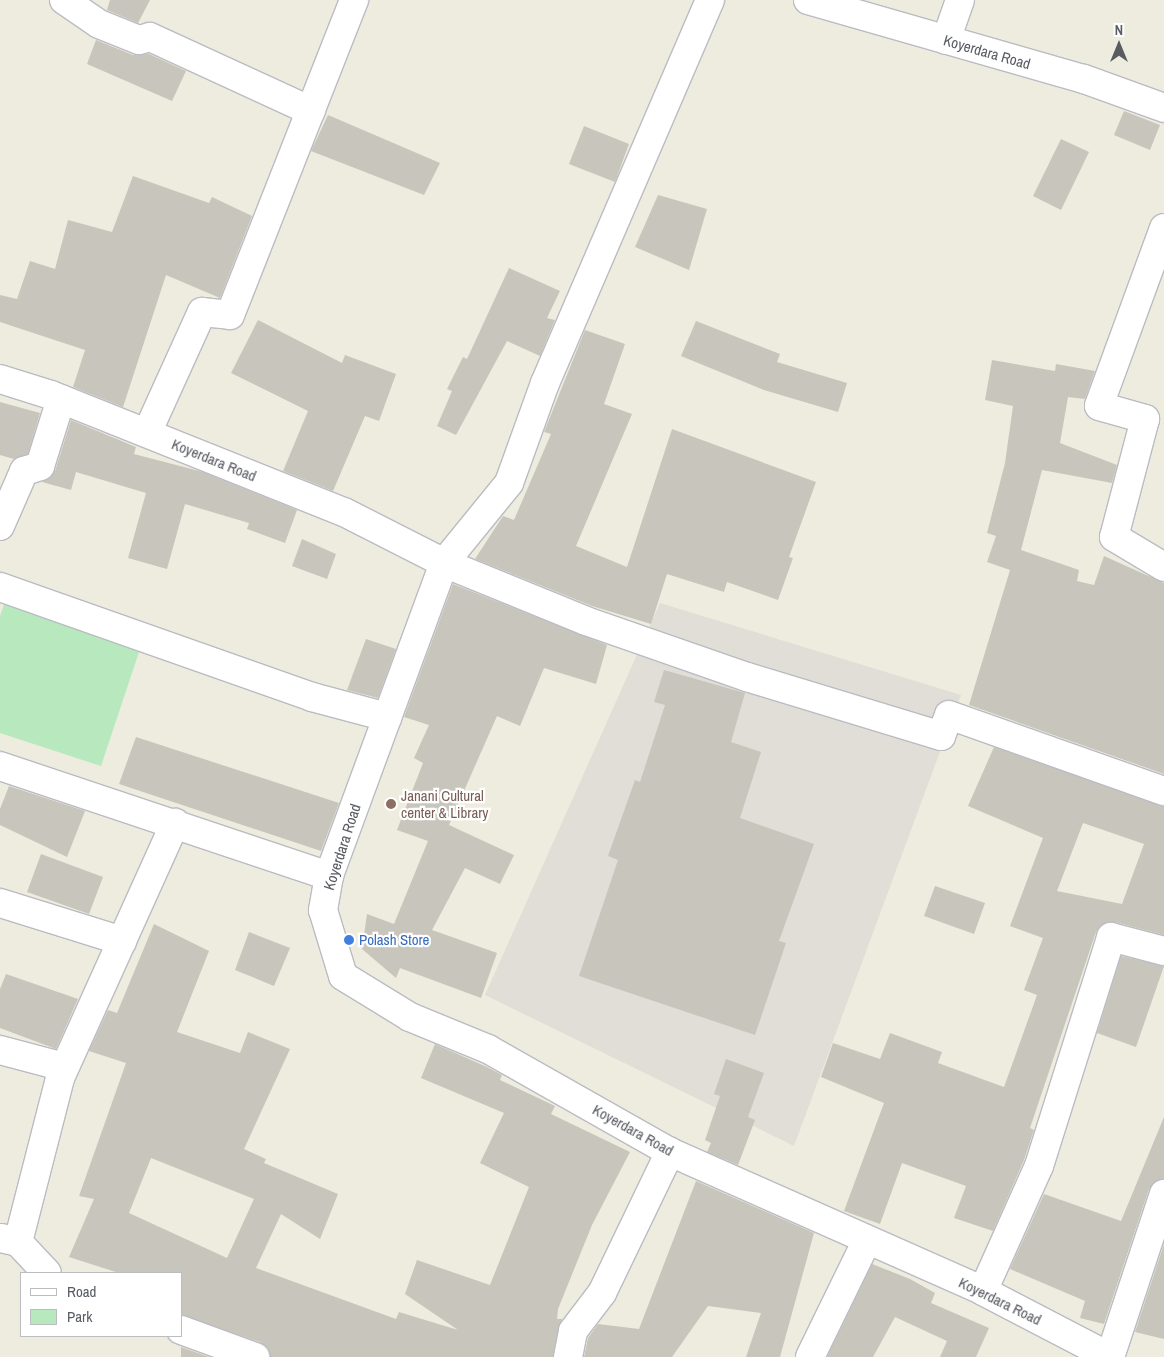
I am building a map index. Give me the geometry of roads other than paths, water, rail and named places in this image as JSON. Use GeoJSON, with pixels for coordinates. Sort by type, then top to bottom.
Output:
{"type":"FeatureCollection","features":[{"type":"Feature","properties":{"kind":"street"},"geometry":{"type":"LineString","coordinates":[[64,0],[99,24],[139,40],[150,37],[311,110]]}},
{"type":"Feature","properties":{"kind":"street"},"geometry":{"type":"LineString","coordinates":[[147,433],[202,312],[230,315],[354,0]]}},
{"type":"Feature","properties":{"kind":"street"},"geometry":{"type":"LineString","coordinates":[[710,0],[545,383],[509,483],[444,563],[586,622],[747,677],[941,736],[949,715],[1164,791]]}},
{"type":"Feature","properties":{"kind":"street","name":"Koyerdara Road"},"geometry":{"type":"LineString","coordinates":[[808,0],[1084,80],[1164,108]]}},
{"type":"Feature","properties":{"kind":"street"},"geometry":{"type":"LineString","coordinates":[[946,40],[960,0]]}},
{"type":"Feature","properties":{"kind":"street"},"geometry":{"type":"LineString","coordinates":[[1164,228],[1099,406],[1145,420],[1114,537],[1164,567]]}},
{"type":"Feature","properties":{"kind":"street","name":"Koyerdara Road"},"geometry":{"type":"LineString","coordinates":[[0,379],[61,399],[344,512],[444,563],[329,876],[323,910],[343,976],[410,1017],[488,1049],[670,1152],[983,1291],[1110,1357]]}},
{"type":"Feature","properties":{"kind":"street"},"geometry":{"type":"LineString","coordinates":[[0,526],[24,471],[40,466],[61,399]]}},
{"type":"Feature","properties":{"kind":"street"},"geometry":{"type":"LineString","coordinates":[[0,587],[312,697],[387,717]]}},
{"type":"Feature","properties":{"kind":"street"},"geometry":{"type":"LineString","coordinates":[[0,766],[329,876]]}},
{"type":"Feature","properties":{"kind":"street"},"geometry":{"type":"LineString","coordinates":[[46,1272],[9,1240],[64,1067],[175,823]]}},
{"type":"Feature","properties":{"kind":"street"},"geometry":{"type":"LineString","coordinates":[[0,903],[122,941]]}},
{"type":"Feature","properties":{"kind":"street"},"geometry":{"type":"LineString","coordinates":[[983,1291],[1039,1166],[1111,937],[1164,951]]}},
{"type":"Feature","properties":{"kind":"street"},"geometry":{"type":"LineString","coordinates":[[0,1050],[64,1067]]}},
{"type":"Feature","properties":{"kind":"street"},"geometry":{"type":"LineString","coordinates":[[568,1357],[573,1332],[602,1293],[670,1152]]}},
{"type":"Feature","properties":{"kind":"street"},"geometry":{"type":"LineString","coordinates":[[1110,1357],[1164,1194]]}},
{"type":"Feature","properties":{"kind":"street"},"geometry":{"type":"LineString","coordinates":[[810,1357],[868,1240]]}},
{"type":"Feature","properties":{"kind":"street"},"geometry":{"type":"LineString","coordinates":[[182,1330],[255,1357]]}},
{"type":"Feature","properties":{"kind":"place","name":"Janani Cultural center & Library"},"geometry":{"type":"Point","coordinates":[391,804]}},
{"type":"Feature","properties":{"kind":"place","name":"Polash Store"},"geometry":{"type":"Point","coordinates":[349,940]}}]}
